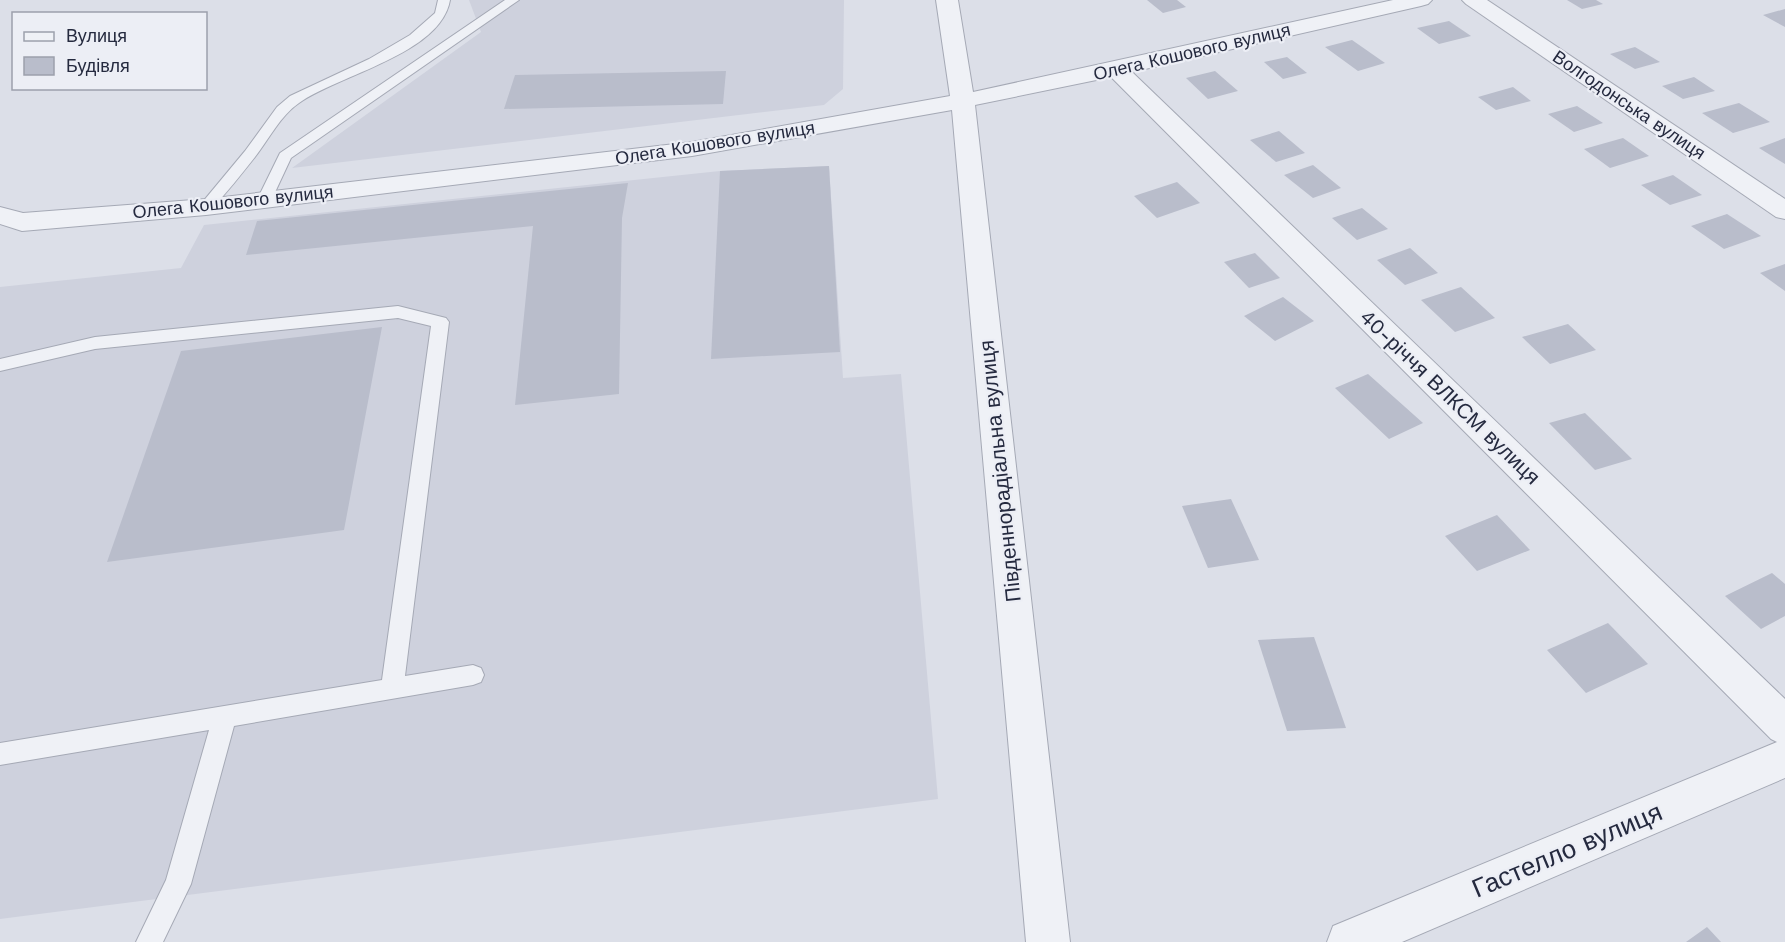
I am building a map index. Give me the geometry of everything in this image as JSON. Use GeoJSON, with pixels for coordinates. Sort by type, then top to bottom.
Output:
{"type":"FeatureCollection","features":[{"type":"Feature","properties":{"kind":"street","name":"Південнорадіальна вулиця"},"geometry":{"type":"LineString","coordinates":[[948,0],[963,101],[1048,942]]}},
{"type":"Feature","properties":{"kind":"street","name":"Олега Кошового вулиця"},"geometry":{"type":"LineString","coordinates":[[0,215],[22,222],[206,207],[692,149],[963,101],[1421,0]]}},
{"type":"Feature","properties":{"kind":"street","name":"Волгодонська вулиця"},"geometry":{"type":"LineString","coordinates":[[1473,0],[1785,211]]}},
{"type":"Feature","properties":{"kind":"street","name":"40-річчя ВЛКСМ вулиця"},"geometry":{"type":"LineString","coordinates":[[1116,69],[1785,726]]}},
{"type":"Feature","properties":{"kind":"street","name":"Гастелло вулиця"},"geometry":{"type":"LineString","coordinates":[[1349,942],[1785,758]]}},
{"type":"Feature","properties":{"kind":"lane"},"geometry":{"type":"LineString","coordinates":[[206,207],[250,154],[282,110],[295,99],[393,52],[422,32],[441,14],[444,0]]}},
{"type":"Feature","properties":{"kind":"lane"},"geometry":{"type":"LineString","coordinates":[[265,200],[285,156],[513,0]]}},
{"type":"Feature","properties":{"kind":"lane"},"geometry":{"type":"LineString","coordinates":[[0,365],[95,343],[398,312],[441,322],[392,689]]}},
{"type":"Feature","properties":{"kind":"lane"},"geometry":{"type":"LineString","coordinates":[[0,754],[473,675]]}},
{"type":"Feature","properties":{"kind":"lane"},"geometry":{"type":"LineString","coordinates":[[149,942],[178,884],[225,716]]}},
{"type":"Feature","properties":{"kind":"shaded area"},"geometry":{"type":"Polygon","coordinates":[[[469,0],[844,0],[843,89],[824,105],[292,168],[481,32],[469,0]]]}},
{"type":"Feature","properties":{"kind":"shaded area"},"geometry":{"type":"Polygon","coordinates":[[[829,166],[843,378],[901,374],[938,799],[0,919],[0,287],[181,268],[204,225],[720,171],[829,166]]]}},
{"type":"Feature","properties":{"kind":"building"},"geometry":{"type":"Polygon","coordinates":[[[1147,0],[1177,0],[1186,7],[1163,13],[1147,0]]]}},
{"type":"Feature","properties":{"kind":"building"},"geometry":{"type":"Polygon","coordinates":[[[1567,0],[1596,0],[1603,4],[1582,9],[1567,0]]]}},
{"type":"Feature","properties":{"kind":"building"},"geometry":{"type":"Polygon","coordinates":[[[1785,9],[1785,27],[1763,15],[1785,9]]]}},
{"type":"Feature","properties":{"kind":"building"},"geometry":{"type":"Polygon","coordinates":[[[1449,21],[1471,36],[1439,44],[1417,28],[1449,21]]]}},
{"type":"Feature","properties":{"kind":"building"},"geometry":{"type":"Polygon","coordinates":[[[1352,40],[1385,63],[1358,71],[1325,47],[1352,40]]]}},
{"type":"Feature","properties":{"kind":"building"},"geometry":{"type":"Polygon","coordinates":[[[1635,47],[1660,62],[1635,69],[1610,54],[1635,47]]]}},
{"type":"Feature","properties":{"kind":"building"},"geometry":{"type":"Polygon","coordinates":[[[1287,57],[1307,73],[1283,79],[1264,62],[1287,57]]]}},
{"type":"Feature","properties":{"kind":"building"},"geometry":{"type":"Polygon","coordinates":[[[726,71],[723,104],[504,109],[515,75],[726,71]]]}},
{"type":"Feature","properties":{"kind":"building"},"geometry":{"type":"Polygon","coordinates":[[[1215,71],[1238,91],[1208,99],[1186,78],[1215,71]]]}},
{"type":"Feature","properties":{"kind":"building"},"geometry":{"type":"Polygon","coordinates":[[[1694,77],[1715,91],[1683,99],[1662,86],[1694,77]]]}},
{"type":"Feature","properties":{"kind":"building"},"geometry":{"type":"Polygon","coordinates":[[[1513,87],[1531,101],[1496,110],[1478,97],[1513,87]]]}},
{"type":"Feature","properties":{"kind":"building"},"geometry":{"type":"Polygon","coordinates":[[[1739,103],[1770,122],[1733,133],[1702,113],[1739,103]]]}},
{"type":"Feature","properties":{"kind":"building"},"geometry":{"type":"Polygon","coordinates":[[[1577,106],[1603,123],[1574,132],[1548,114],[1577,106]]]}},
{"type":"Feature","properties":{"kind":"building"},"geometry":{"type":"Polygon","coordinates":[[[1279,131],[1305,153],[1276,162],[1250,140],[1279,131]]]}},
{"type":"Feature","properties":{"kind":"building"},"geometry":{"type":"Polygon","coordinates":[[[1623,138],[1649,156],[1610,168],[1584,149],[1623,138]]]}},
{"type":"Feature","properties":{"kind":"building"},"geometry":{"type":"Polygon","coordinates":[[[1785,138],[1785,164],[1759,148],[1785,138]]]}},
{"type":"Feature","properties":{"kind":"building"},"geometry":{"type":"Polygon","coordinates":[[[1313,165],[1341,188],[1313,198],[1284,175],[1313,165]]]}},
{"type":"Feature","properties":{"kind":"building"},"geometry":{"type":"Polygon","coordinates":[[[829,166],[840,352],[711,359],[720,171],[829,166]]]}},
{"type":"Feature","properties":{"kind":"building"},"geometry":{"type":"Polygon","coordinates":[[[1673,175],[1702,195],[1670,205],[1641,185],[1673,175]]]}},
{"type":"Feature","properties":{"kind":"building"},"geometry":{"type":"Polygon","coordinates":[[[1177,182],[1200,203],[1157,218],[1134,196],[1177,182]]]}},
{"type":"Feature","properties":{"kind":"building"},"geometry":{"type":"Polygon","coordinates":[[[628,183],[622,218],[619,394],[515,405],[533,226],[246,255],[257,221],[628,183]]]}},
{"type":"Feature","properties":{"kind":"building"},"geometry":{"type":"Polygon","coordinates":[[[1362,208],[1388,229],[1357,240],[1332,218],[1362,208]]]}},
{"type":"Feature","properties":{"kind":"building"},"geometry":{"type":"Polygon","coordinates":[[[1727,214],[1761,236],[1724,249],[1691,226],[1727,214]]]}},
{"type":"Feature","properties":{"kind":"building"},"geometry":{"type":"Polygon","coordinates":[[[1410,248],[1438,273],[1405,285],[1377,260],[1410,248]]]}},
{"type":"Feature","properties":{"kind":"building"},"geometry":{"type":"Polygon","coordinates":[[[1255,253],[1280,278],[1249,288],[1224,262],[1255,253]]]}},
{"type":"Feature","properties":{"kind":"building"},"geometry":{"type":"Polygon","coordinates":[[[1785,264],[1785,291],[1760,273],[1785,264]]]}},
{"type":"Feature","properties":{"kind":"building"},"geometry":{"type":"Polygon","coordinates":[[[1461,287],[1495,318],[1455,332],[1421,300],[1461,287]]]}},
{"type":"Feature","properties":{"kind":"building"},"geometry":{"type":"Polygon","coordinates":[[[1283,297],[1314,321],[1275,341],[1244,316],[1283,297]]]}},
{"type":"Feature","properties":{"kind":"building"},"geometry":{"type":"Polygon","coordinates":[[[1568,324],[1596,350],[1550,364],[1522,337],[1568,324]]]}},
{"type":"Feature","properties":{"kind":"building"},"geometry":{"type":"Polygon","coordinates":[[[382,327],[344,530],[107,562],[181,351],[382,327]]]}},
{"type":"Feature","properties":{"kind":"building"},"geometry":{"type":"Polygon","coordinates":[[[1368,374],[1423,423],[1389,439],[1335,388],[1368,374]]]}},
{"type":"Feature","properties":{"kind":"building"},"geometry":{"type":"Polygon","coordinates":[[[1585,413],[1632,459],[1595,470],[1549,423],[1585,413]]]}},
{"type":"Feature","properties":{"kind":"building"},"geometry":{"type":"Polygon","coordinates":[[[1231,499],[1259,560],[1208,568],[1182,506],[1231,499]]]}},
{"type":"Feature","properties":{"kind":"building"},"geometry":{"type":"Polygon","coordinates":[[[1497,515],[1530,550],[1477,571],[1445,536],[1497,515]]]}},
{"type":"Feature","properties":{"kind":"building"},"geometry":{"type":"Polygon","coordinates":[[[1772,573],[1785,584],[1785,616],[1761,629],[1725,596],[1772,573]]]}},
{"type":"Feature","properties":{"kind":"building"},"geometry":{"type":"Polygon","coordinates":[[[1608,623],[1648,664],[1586,693],[1547,650],[1608,623]]]}},
{"type":"Feature","properties":{"kind":"building"},"geometry":{"type":"Polygon","coordinates":[[[1314,637],[1346,728],[1287,731],[1258,640],[1314,637]]]}},
{"type":"Feature","properties":{"kind":"building"},"geometry":{"type":"Polygon","coordinates":[[[1707,927],[1721,942],[1686,942],[1707,927]]]}}]}
